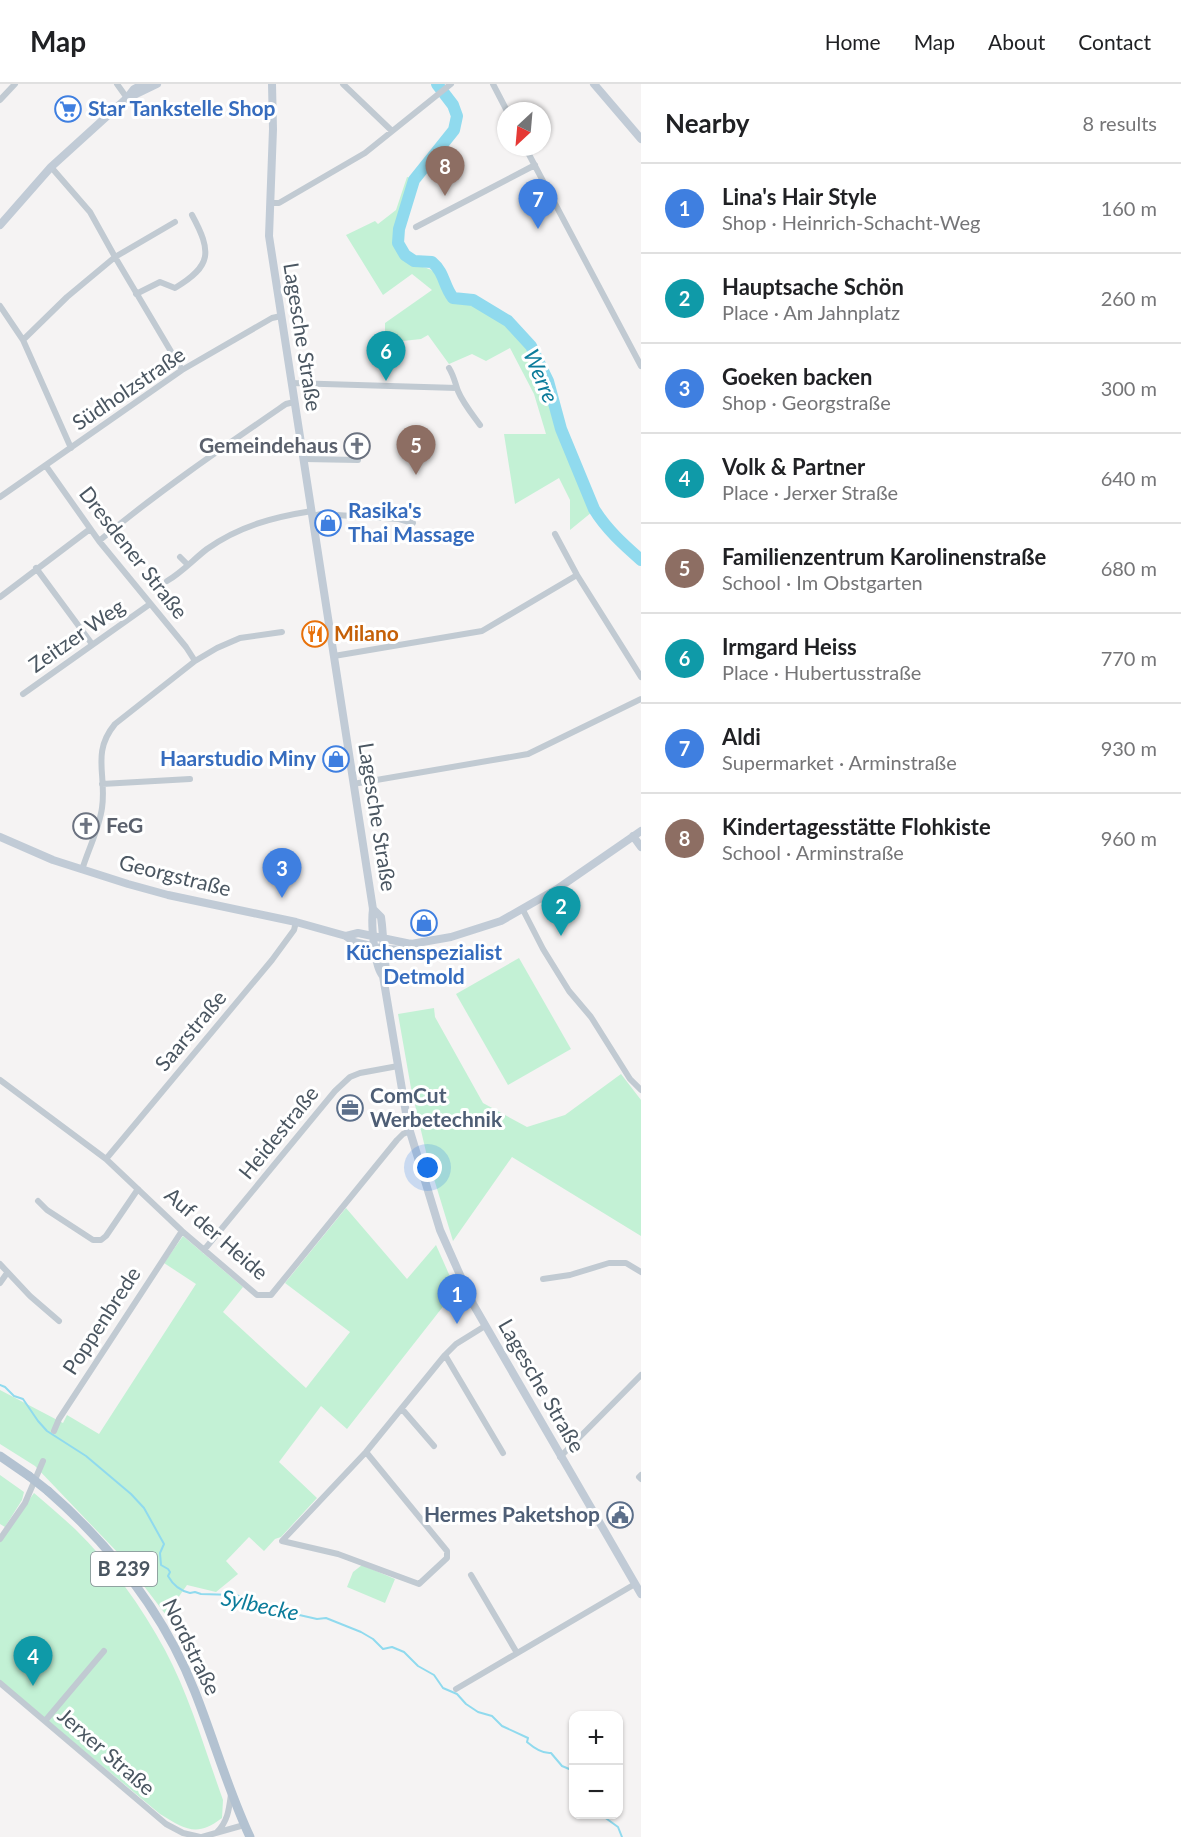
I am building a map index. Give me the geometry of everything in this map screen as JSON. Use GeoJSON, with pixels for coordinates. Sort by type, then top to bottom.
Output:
{"type":"FeatureCollection","features":[{"type":"Feature","properties":{"kind":"main road","name":"Nordstraße"},"geometry":{"type":"LineString","coordinates":[[0,1456],[48,1491],[82,1522],[113,1556],[157,1615],[194,1690],[247,1837]]}},
{"type":"Feature","properties":{"kind":"street"},"geometry":{"type":"LineString","coordinates":[[0,100],[15,84]]}},
{"type":"Feature","properties":{"kind":"street"},"geometry":{"type":"LineString","coordinates":[[117,84],[127,98]]}},
{"type":"Feature","properties":{"kind":"street"},"geometry":{"type":"LineString","coordinates":[[0,225],[51,167],[134,89],[144,84]]}},
{"type":"Feature","properties":{"kind":"street"},"geometry":{"type":"LineString","coordinates":[[127,98],[157,84]]}},
{"type":"Feature","properties":{"kind":"street"},"geometry":{"type":"LineString","coordinates":[[344,84],[392,131]]}},
{"type":"Feature","properties":{"kind":"street"},"geometry":{"type":"LineString","coordinates":[[493,84],[502,102]]}},
{"type":"Feature","properties":{"kind":"street"},"geometry":{"type":"LineString","coordinates":[[594,84],[641,139]]}},
{"type":"Feature","properties":{"kind":"street"},"geometry":{"type":"LineString","coordinates":[[270,203],[279,203],[365,153],[449,85]]}},
{"type":"Feature","properties":{"kind":"street","name":"Lagesche Straße"},"geometry":{"type":"LineString","coordinates":[[273,86],[269,236],[379,948],[386,972],[383,976],[410,1131],[440,1230],[468,1294],[560,1457],[639,1590]]}},
{"type":"Feature","properties":{"kind":"street"},"geometry":{"type":"LineString","coordinates":[[530,156],[641,366]]}},
{"type":"Feature","properties":{"kind":"street"},"geometry":{"type":"LineString","coordinates":[[416,227],[535,165]]}},
{"type":"Feature","properties":{"kind":"street"},"geometry":{"type":"LineString","coordinates":[[51,167],[90,212],[114,257],[182,370]]}},
{"type":"Feature","properties":{"kind":"street"},"geometry":{"type":"LineString","coordinates":[[136,294],[160,282],[175,288],[189,280],[202,268],[206,254],[204,237],[192,215]]}},
{"type":"Feature","properties":{"kind":"street"},"geometry":{"type":"LineString","coordinates":[[23,340],[67,297],[114,257],[175,222]]}},
{"type":"Feature","properties":{"kind":"street"},"geometry":{"type":"LineString","coordinates":[[0,306],[23,340],[71,448]]}},
{"type":"Feature","properties":{"kind":"street","name":"Südholzstraße"},"geometry":{"type":"LineString","coordinates":[[0,496],[182,370],[272,318],[281,316]]}},
{"type":"Feature","properties":{"kind":"street"},"geometry":{"type":"LineString","coordinates":[[449,368],[456,380],[457,388],[480,425]]}},
{"type":"Feature","properties":{"kind":"street"},"geometry":{"type":"LineString","coordinates":[[291,383],[457,388]]}},
{"type":"Feature","properties":{"kind":"street"},"geometry":{"type":"LineString","coordinates":[[99,540],[192,468],[286,404],[294,402]]}},
{"type":"Feature","properties":{"kind":"street"},"geometry":{"type":"LineString","coordinates":[[304,459],[358,460]]}},
{"type":"Feature","properties":{"kind":"street","name":"Dresdener Straße"},"geometry":{"type":"LineString","coordinates":[[46,466],[99,540],[195,661]]}},
{"type":"Feature","properties":{"kind":"street"},"geometry":{"type":"LineString","coordinates":[[167,581],[226,537],[262,521],[321,514],[399,519],[412,523]]}},
{"type":"Feature","properties":{"kind":"street"},"geometry":{"type":"LineString","coordinates":[[0,597],[90,528]]}},
{"type":"Feature","properties":{"kind":"street"},"geometry":{"type":"LineString","coordinates":[[555,534],[556,540],[577,575],[641,677]]}},
{"type":"Feature","properties":{"kind":"street"},"geometry":{"type":"LineString","coordinates":[[180,557],[187,564]]}},
{"type":"Feature","properties":{"kind":"street"},"geometry":{"type":"LineString","coordinates":[[36,568],[92,644]]}},
{"type":"Feature","properties":{"kind":"street"},"geometry":{"type":"LineString","coordinates":[[334,656],[483,631],[577,575]]}},
{"type":"Feature","properties":{"kind":"street","name":"Zeitzer Weg"},"geometry":{"type":"LineString","coordinates":[[23,694],[150,604]]}},
{"type":"Feature","properties":{"kind":"street"},"geometry":{"type":"LineString","coordinates":[[82,870],[102,808],[101,750],[106,734],[115,723],[195,661],[240,638],[282,632]]}},
{"type":"Feature","properties":{"kind":"street"},"geometry":{"type":"LineString","coordinates":[[353,784],[528,754],[641,699]]}},
{"type":"Feature","properties":{"kind":"street"},"geometry":{"type":"LineString","coordinates":[[102,784],[190,779]]}},
{"type":"Feature","properties":{"kind":"street"},"geometry":{"type":"LineString","coordinates":[[379,948],[393,951],[406,950],[411,944],[451,938],[501,921],[557,889],[637,833],[641,847]]}},
{"type":"Feature","properties":{"kind":"street","name":"Georgstraße"},"geometry":{"type":"LineString","coordinates":[[0,837],[82,870],[168,895],[296,922],[379,948]]}},
{"type":"Feature","properties":{"kind":"street"},"geometry":{"type":"LineString","coordinates":[[523,910],[543,950],[569,991],[591,1017],[630,1079],[641,1090]]}},
{"type":"Feature","properties":{"kind":"street","name":"Saarstraße"},"geometry":{"type":"LineString","coordinates":[[106,1159],[277,954],[294,930],[296,922]]}},
{"type":"Feature","properties":{"kind":"street","name":"Georgstraße"},"geometry":{"type":"LineString","coordinates":[[346,936],[354,933],[405,941],[411,944]]}},
{"type":"Feature","properties":{"kind":"street","name":"Heidestraße"},"geometry":{"type":"LineString","coordinates":[[204,1250],[335,1091],[350,1077],[360,1073],[398,1066]]}},
{"type":"Feature","properties":{"kind":"street","name":"Auf der Heide"},"geometry":{"type":"LineString","coordinates":[[0,1080],[106,1159],[182,1231],[257,1295],[272,1295],[397,1140],[410,1131]]}},
{"type":"Feature","properties":{"kind":"street"},"geometry":{"type":"LineString","coordinates":[[38,1201],[47,1210],[93,1240],[101,1240],[138,1189]]}},
{"type":"Feature","properties":{"kind":"street","name":"Poppenbrede"},"geometry":{"type":"LineString","coordinates":[[54,1431],[59,1419],[182,1231]]}},
{"type":"Feature","properties":{"kind":"street"},"geometry":{"type":"LineString","coordinates":[[543,1279],[570,1275],[609,1263],[626,1263],[641,1272]]}},
{"type":"Feature","properties":{"kind":"street"},"geometry":{"type":"LineString","coordinates":[[0,1264],[7,1274],[59,1321]]}},
{"type":"Feature","properties":{"kind":"street"},"geometry":{"type":"LineString","coordinates":[[0,1283],[7,1274]]}},
{"type":"Feature","properties":{"kind":"street"},"geometry":{"type":"LineString","coordinates":[[366,1452],[447,1551],[447,1558],[419,1584],[338,1554],[282,1541],[366,1452],[445,1355],[456,1344],[485,1326]]}},
{"type":"Feature","properties":{"kind":"street"},"geometry":{"type":"LineString","coordinates":[[445,1355],[503,1453]]}},
{"type":"Feature","properties":{"kind":"street"},"geometry":{"type":"LineString","coordinates":[[560,1457],[641,1375]]}},
{"type":"Feature","properties":{"kind":"street"},"geometry":{"type":"LineString","coordinates":[[402,1408],[434,1446]]}},
{"type":"Feature","properties":{"kind":"street"},"geometry":{"type":"LineString","coordinates":[[0,1539],[25,1503],[43,1461]]}},
{"type":"Feature","properties":{"kind":"street"},"geometry":{"type":"LineString","coordinates":[[471,1575],[518,1653]]}},
{"type":"Feature","properties":{"kind":"street"},"geometry":{"type":"LineString","coordinates":[[456,1689],[518,1653],[639,1590]]}},
{"type":"Feature","properties":{"kind":"street"},"geometry":{"type":"LineString","coordinates":[[45,1721],[104,1651]]}},
{"type":"Feature","properties":{"kind":"street","name":"Jerxer Straße"},"geometry":{"type":"LineString","coordinates":[[0,1683],[166,1824],[195,1837],[244,1825]]}},
{"type":"Feature","properties":{"kind":"street"},"geometry":{"type":"LineString","coordinates":[[217,1832],[223,1826],[229,1812],[231,1793]]}},
{"type":"Feature","properties":{"kind":"green space"},"geometry":{"type":"Polygon","coordinates":[[[407,177],[411,178],[396,235],[399,255],[410,263],[436,273],[454,301],[472,302],[507,325],[527,348],[544,386],[556,431],[592,512],[570,530],[570,500],[559,478],[515,504],[504,434],[546,434],[534,394],[510,348],[486,361],[472,354],[449,364],[428,335],[421,339],[385,343],[385,323],[432,290],[412,274],[383,295],[346,235],[375,221],[378,224],[396,210],[407,177]]]}},
{"type":"Feature","properties":{"kind":"green space"},"geometry":{"type":"Polygon","coordinates":[[[519,958],[571,1049],[508,1085],[456,994],[519,958]]]}},
{"type":"Feature","properties":{"kind":"green space"},"geometry":{"type":"Polygon","coordinates":[[[434,1008],[435,1017],[483,1103],[527,1127],[565,1115],[621,1074],[641,1100],[641,1236],[512,1157],[453,1241],[427,1156],[411,1088],[398,1014],[434,1008]]]}},
{"type":"Feature","properties":{"kind":"green space"},"geometry":{"type":"Polygon","coordinates":[[[346,1208],[407,1279],[436,1245],[456,1290],[347,1429],[321,1406],[279,1462],[317,1498],[281,1537],[275,1539],[264,1551],[249,1537],[226,1561],[238,1574],[216,1592],[187,1585],[166,1615],[121,1556],[35,1466],[0,1444],[0,1390],[63,1423],[67,1415],[99,1434],[196,1284],[164,1263],[183,1236],[243,1287],[223,1312],[306,1388],[350,1332],[285,1283],[346,1208]]]}},
{"type":"Feature","properties":{"kind":"green space"},"geometry":{"type":"Polygon","coordinates":[[[0,1475],[24,1492],[22,1500],[5,1527],[0,1524],[0,1475]]]}},
{"type":"Feature","properties":{"kind":"green space"},"geometry":{"type":"Polygon","coordinates":[[[34,1493],[75,1529],[113,1571],[136,1602],[165,1650],[190,1705],[223,1800],[222,1818],[213,1824],[205,1828],[191,1829],[160,1814],[0,1681],[0,1540],[34,1493]]]}},
{"type":"Feature","properties":{"kind":"green space"},"geometry":{"type":"Polygon","coordinates":[[[362,1565],[395,1579],[385,1603],[347,1587],[353,1572],[362,1565]]]}},
{"type":"Feature","properties":{"kind":"waterway","name":"Werre"},"geometry":{"type":"LineString","coordinates":[[437,84],[453,105],[457,116],[454,130],[414,180],[399,229],[398,243],[405,255],[414,261],[432,262],[442,275],[453,298],[473,300],[508,321],[531,346],[548,381],[561,429],[594,509],[610,530],[641,560]]}},
{"type":"Feature","properties":{"kind":"waterway","name":"Sylbecke"},"geometry":{"type":"LineString","coordinates":[[0,1385],[14,1396],[23,1399],[47,1431],[86,1456],[144,1508],[164,1544],[160,1553],[161,1565],[168,1569],[170,1572],[168,1576],[180,1589],[190,1593],[235,1595],[248,1598],[264,1607],[317,1619],[326,1618],[361,1632],[383,1649],[392,1647],[404,1652],[418,1666],[434,1675],[443,1688],[457,1694],[478,1712],[492,1716],[502,1726],[528,1738],[527,1742],[532,1746],[541,1752],[551,1753],[562,1766],[569,1769]]}},
{"type":"Feature","properties":{"kind":"waterway","name":"Sylbecke"},"geometry":{"type":"LineString","coordinates":[[607,1819],[618,1827],[622,1837]]}},
{"type":"Feature","properties":{"kind":"place","name":"Star Tankstelle Shop"},"geometry":{"type":"Point","coordinates":[68,109]}},
{"type":"Feature","properties":{"kind":"place","name":"Kindertagesstätte Flohkiste"},"geometry":{"type":"Point","coordinates":[445,196]}},
{"type":"Feature","properties":{"kind":"place","name":"Aldi"},"geometry":{"type":"Point","coordinates":[538,229]}},
{"type":"Feature","properties":{"kind":"place","name":"Irmgard Heiss"},"geometry":{"type":"Point","coordinates":[386,381]}},
{"type":"Feature","properties":{"kind":"place","name":"Gemeindehaus"},"geometry":{"type":"Point","coordinates":[357,446]}},
{"type":"Feature","properties":{"kind":"place","name":"Familienzentrum Karolinenstraße"},"geometry":{"type":"Point","coordinates":[416,475]}},
{"type":"Feature","properties":{"kind":"place","name":"Rasika's Thai Massage"},"geometry":{"type":"Point","coordinates":[328,523]}},
{"type":"Feature","properties":{"kind":"place","name":"Milano"},"geometry":{"type":"Point","coordinates":[315,634]}},
{"type":"Feature","properties":{"kind":"place","name":"Haarstudio Miny"},"geometry":{"type":"Point","coordinates":[336,759]}},
{"type":"Feature","properties":{"kind":"place","name":"FeG"},"geometry":{"type":"Point","coordinates":[86,826]}},
{"type":"Feature","properties":{"kind":"place","name":"Goeken backen"},"geometry":{"type":"Point","coordinates":[282,898]}},
{"type":"Feature","properties":{"kind":"place","name":"Küchenspezialist Detmold"},"geometry":{"type":"Point","coordinates":[424,923]}},
{"type":"Feature","properties":{"kind":"place","name":"Hauptsache Schön"},"geometry":{"type":"Point","coordinates":[561,936]}},
{"type":"Feature","properties":{"kind":"place","name":"ComCut Werbetechnik"},"geometry":{"type":"Point","coordinates":[350,1108]}},
{"type":"Feature","properties":{"kind":"place","name":"Lina's Hair Style"},"geometry":{"type":"Point","coordinates":[457,1324]}},
{"type":"Feature","properties":{"kind":"place","name":"Hermes Paketshop"},"geometry":{"type":"Point","coordinates":[620,1515]}},
{"type":"Feature","properties":{"kind":"place","name":"Volk & Partner"},"geometry":{"type":"Point","coordinates":[33,1686]}}]}
